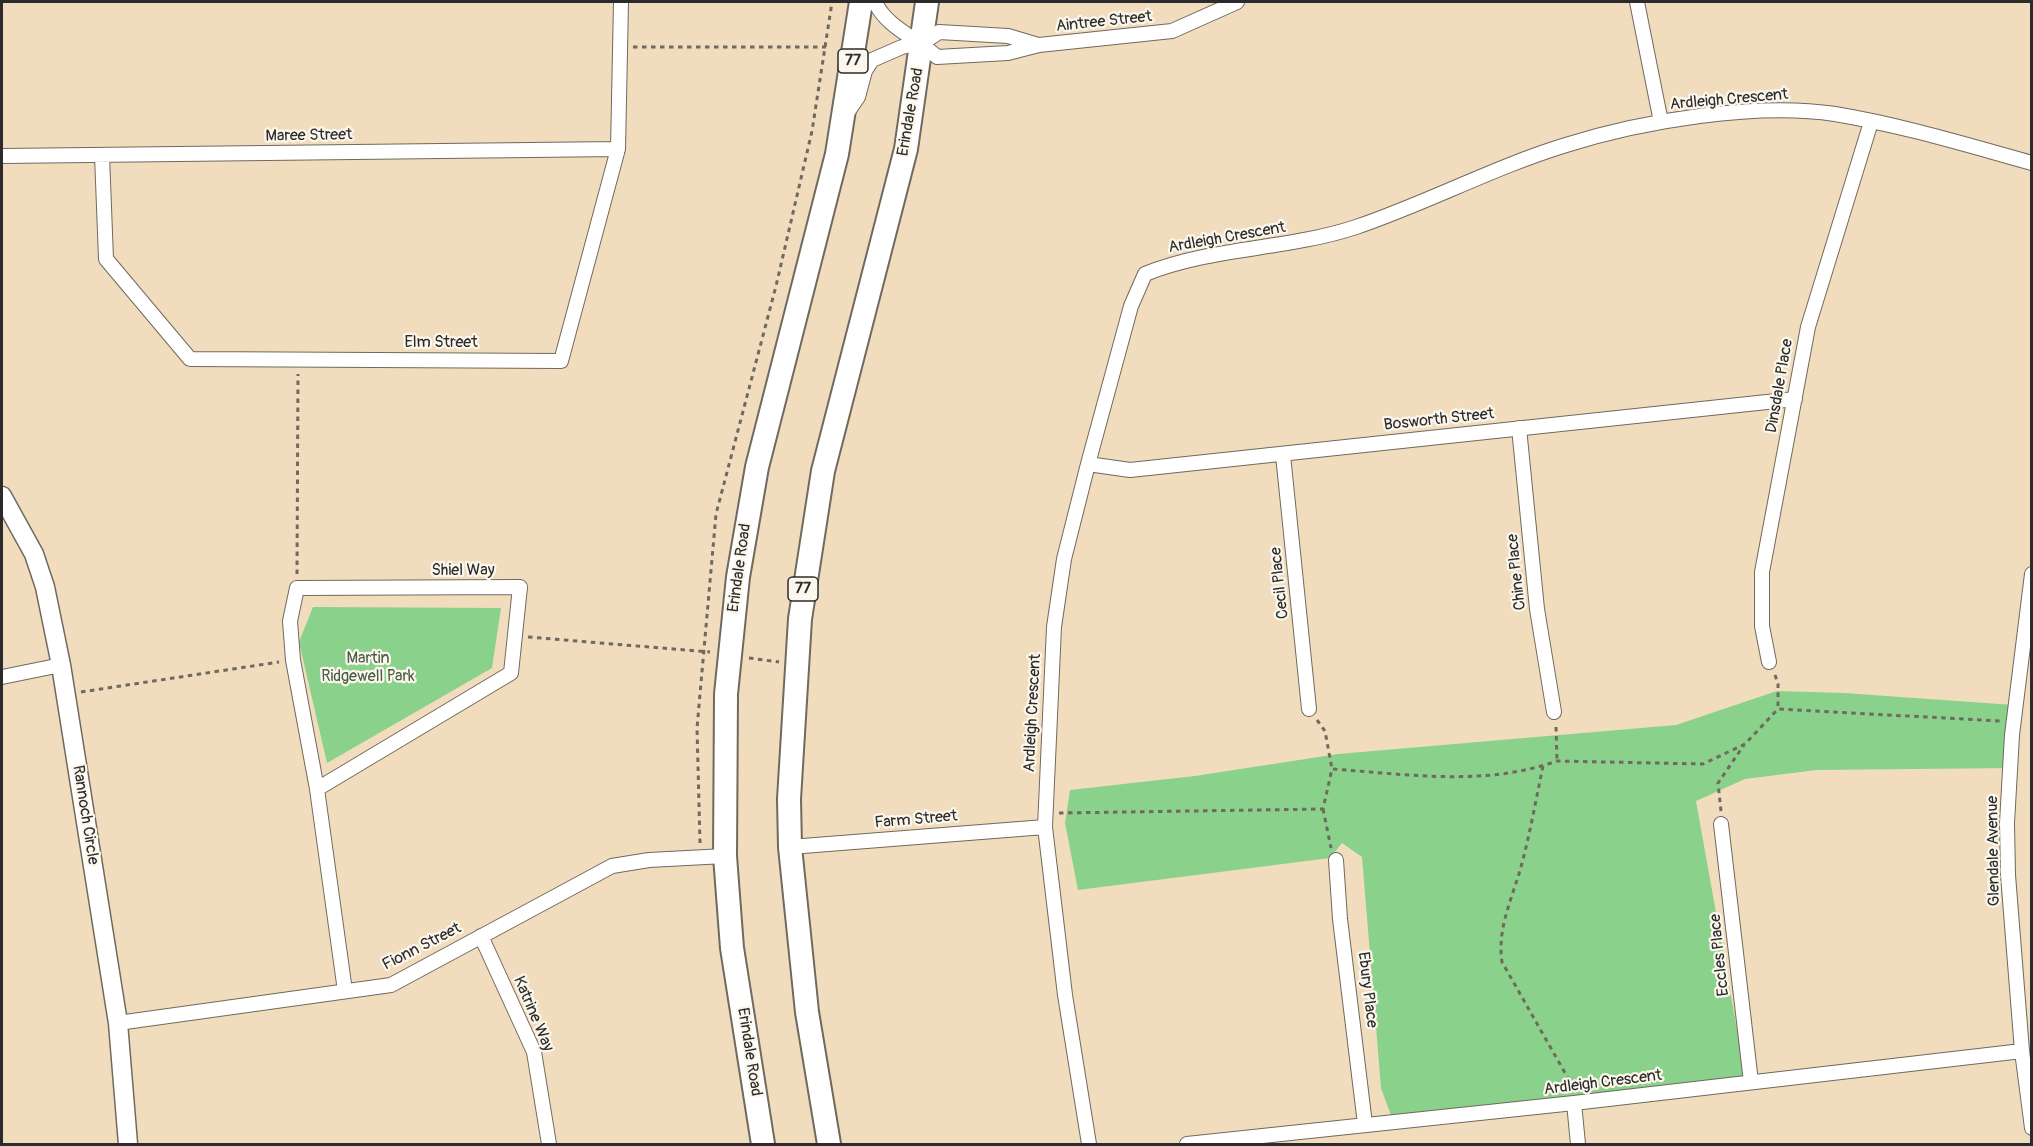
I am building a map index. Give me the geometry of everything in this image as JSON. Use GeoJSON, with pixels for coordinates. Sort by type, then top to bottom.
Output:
{"type":"FeatureCollection","features":[{"type":"Feature","properties":{"kind":"main road","name":"Erindale Road"},"geometry":{"type":"LineString","coordinates":[[762,1144],[732,948],[725,856],[726,694],[744,533],[757,467],[843,120],[861,2]]}},
{"type":"Feature","properties":{"kind":"main road","name":"Erindale Road"},"geometry":{"type":"LineString","coordinates":[[829,1144],[807,1012],[790,847],[789,799],[796,664],[804,586],[823,471],[906,149],[927,2]]}},
{"type":"Feature","properties":{"kind":"street","name":"Elm Street"},"geometry":{"type":"LineString","coordinates":[[102,155],[106,259],[190,359],[561,361],[618,149],[622,47],[621,2]]}},
{"type":"Feature","properties":{"kind":"street","name":"Aintree Street"},"geometry":{"type":"LineString","coordinates":[[875,2],[885,19],[937,57],[1008,53],[1039,45],[1172,32],[1237,2]]}},
{"type":"Feature","properties":{"kind":"street"},"geometry":{"type":"LineString","coordinates":[[1637,2],[1661,122]]}},
{"type":"Feature","properties":{"kind":"street","name":"Aintree Street"},"geometry":{"type":"LineString","coordinates":[[843,120],[858,98],[865,71],[872,60],[885,53],[922,44],[939,32],[1008,36],[1039,45]]}},
{"type":"Feature","properties":{"kind":"street","name":"Ardleigh Crescent"},"geometry":{"type":"LineString","coordinates":[[1089,1144],[1065,995],[1045,820],[1054,627],[1064,560],[1088,464],[1131,306],[1145,274],[1172,263],[1315,239],[1358,226],[1567,144],[1661,122],[1704,115],[1799,111],[1871,122],[2031,163]]}},
{"type":"Feature","properties":{"kind":"street","name":"Dinsdale Place"},"geometry":{"type":"LineString","coordinates":[[1769,662],[1762,626],[1762,572],[1808,327],[1871,122]]}},
{"type":"Feature","properties":{"kind":"street","name":"Maree Street"},"geometry":{"type":"LineString","coordinates":[[2,156],[618,149]]}},
{"type":"Feature","properties":{"kind":"street","name":"Bosworth Street"},"geometry":{"type":"LineString","coordinates":[[1088,464],[1130,470],[1795,399]]}},
{"type":"Feature","properties":{"kind":"street","name":"Chine Place"},"geometry":{"type":"LineString","coordinates":[[1519,428],[1537,609],[1554,712]]}},
{"type":"Feature","properties":{"kind":"street","name":"Cecil Place"},"geometry":{"type":"LineString","coordinates":[[1283,455],[1309,709]]}},
{"type":"Feature","properties":{"kind":"street","name":"Rannoch Circle"},"geometry":{"type":"LineString","coordinates":[[2,496],[34,554],[45,587],[61,665],[118,1023],[128,1144]]}},
{"type":"Feature","properties":{"kind":"street","name":"Glendale Avenue"},"geometry":{"type":"LineString","coordinates":[[2031,574],[2013,721],[2007,823],[2008,876],[2022,1051],[2031,1128]]}},
{"type":"Feature","properties":{"kind":"street","name":"Shiel Way"},"geometry":{"type":"LineString","coordinates":[[297,588],[519,587],[511,673],[317,789]]}},
{"type":"Feature","properties":{"kind":"street"},"geometry":{"type":"LineString","coordinates":[[297,588],[290,621],[293,660],[317,789],[345,991]]}},
{"type":"Feature","properties":{"kind":"street"},"geometry":{"type":"LineString","coordinates":[[2,676],[61,665]]}},
{"type":"Feature","properties":{"kind":"street","name":"Farm Street"},"geometry":{"type":"LineString","coordinates":[[790,847],[1045,820]]}},
{"type":"Feature","properties":{"kind":"street","name":"Eccles Place"},"geometry":{"type":"LineString","coordinates":[[1721,824],[1750,1082]]}},
{"type":"Feature","properties":{"kind":"street","name":"Fionn Street"},"geometry":{"type":"LineString","coordinates":[[118,1023],[391,985],[612,866],[649,860],[725,856]]}},
{"type":"Feature","properties":{"kind":"street","name":"Ebury Place"},"geometry":{"type":"LineString","coordinates":[[1336,860],[1340,919],[1365,1124]]}},
{"type":"Feature","properties":{"kind":"street","name":"Katrine Way"},"geometry":{"type":"LineString","coordinates":[[481,936],[534,1052],[549,1144]]}},
{"type":"Feature","properties":{"kind":"street","name":"Ardleigh Crescent"},"geometry":{"type":"LineString","coordinates":[[1187,1144],[1574,1103],[2022,1051]]}},
{"type":"Feature","properties":{"kind":"street"},"geometry":{"type":"LineString","coordinates":[[1574,1103],[1578,1144]]}},
{"type":"Feature","properties":{"kind":"path"},"geometry":{"type":"LineString","coordinates":[[622,47],[826,46]]}},
{"type":"Feature","properties":{"kind":"path"},"geometry":{"type":"LineString","coordinates":[[297,588],[298,359]]}},
{"type":"Feature","properties":{"kind":"path"},"geometry":{"type":"LineString","coordinates":[[515,636],[730,655],[796,664]]}},
{"type":"Feature","properties":{"kind":"path"},"geometry":{"type":"LineString","coordinates":[[66,694],[293,660]]}},
{"type":"Feature","properties":{"kind":"path"},"geometry":{"type":"LineString","coordinates":[[1721,824],[1718,783],[1745,744],[1778,709],[1779,684],[1769,662]]}},
{"type":"Feature","properties":{"kind":"path"},"geometry":{"type":"LineString","coordinates":[[1309,709],[1325,731],[1332,769],[1323,809],[1329,844],[1336,860]]}},
{"type":"Feature","properties":{"kind":"path"},"geometry":{"type":"LineString","coordinates":[[1778,709],[2013,721]]}},
{"type":"Feature","properties":{"kind":"path"},"geometry":{"type":"LineString","coordinates":[[1554,712],[1557,761]]}},
{"type":"Feature","properties":{"kind":"path"},"geometry":{"type":"LineString","coordinates":[[1332,769],[1467,779],[1543,766],[1557,761],[1703,764],[1745,744]]}},
{"type":"Feature","properties":{"kind":"path"},"geometry":{"type":"LineString","coordinates":[[1543,766],[1521,867],[1504,919],[1499,944],[1502,962],[1576,1094],[1574,1103]]}},
{"type":"Feature","properties":{"kind":"path"},"geometry":{"type":"LineString","coordinates":[[1045,820],[1323,809]]}},
{"type":"Feature","properties":{"kind":"green space","name":"Martin Ridgewell Park"},"geometry":{"type":"Polygon","coordinates":[[[313,607],[501,608],[492,668],[327,763],[299,642],[313,607]]]}},
{"type":"Feature","properties":{"kind":"green space"},"geometry":{"type":"Polygon","coordinates":[[[1777,691],[1844,693],[2014,705],[2014,768],[1816,770],[1745,779],[1696,801],[1746,1080],[1393,1121],[1381,1088],[1362,857],[1342,843],[1330,858],[1078,890],[1065,823],[1070,790],[1195,776],[1338,754],[1676,725],[1777,691]]]}}]}
